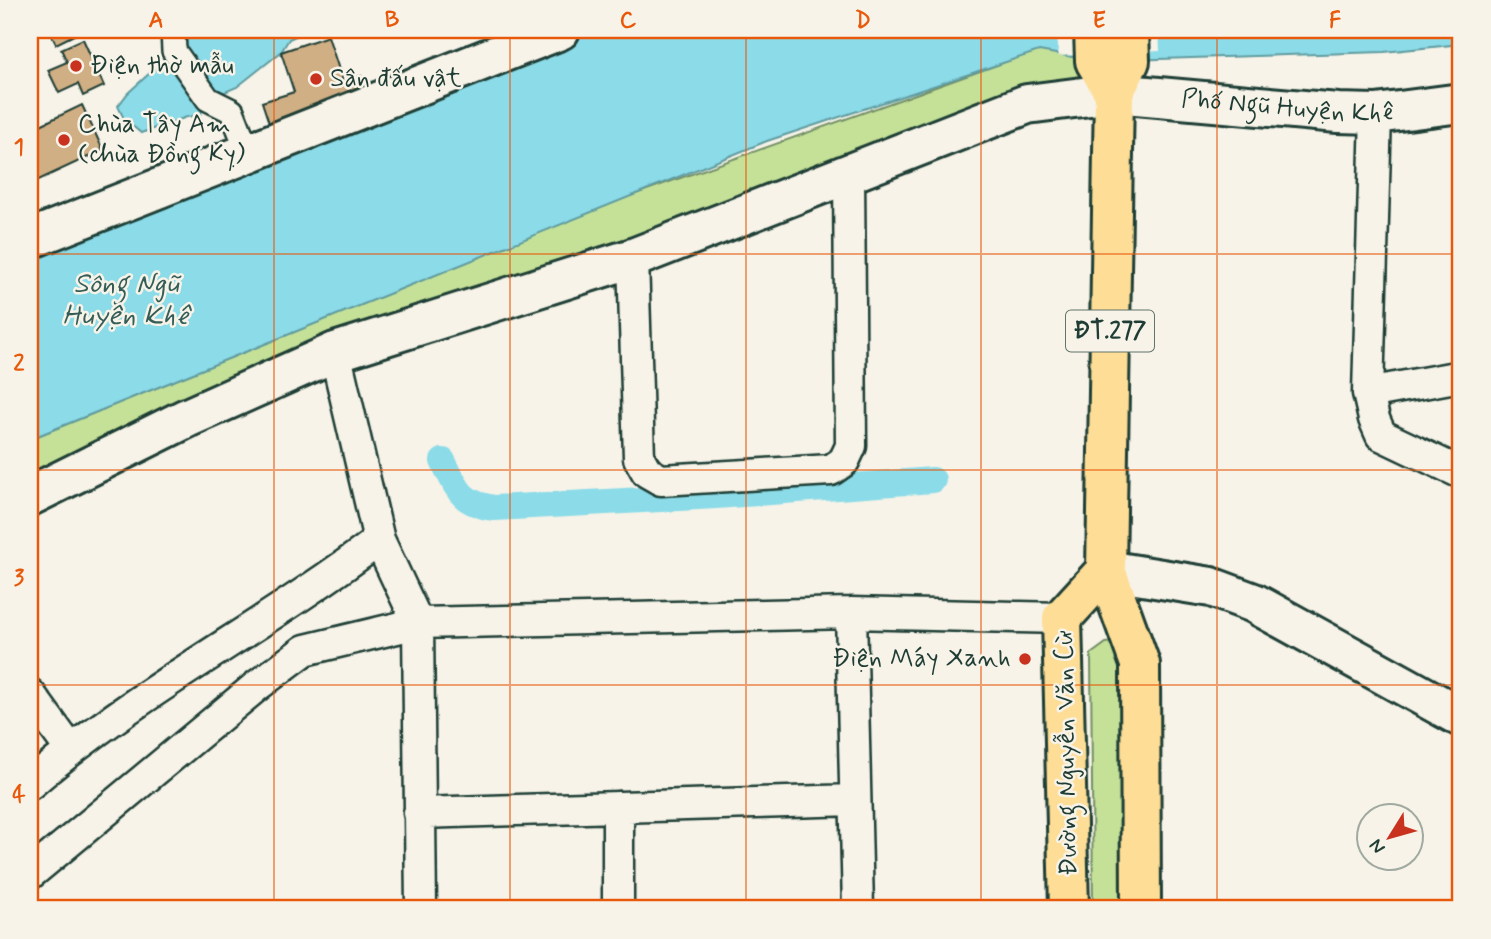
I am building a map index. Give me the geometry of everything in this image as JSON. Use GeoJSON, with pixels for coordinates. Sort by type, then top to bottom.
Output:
{"type":"FeatureCollection","features":[{"type":"Feature","properties":{"kind":"main road"},"geometry":{"type":"LineString","coordinates":[[30,239],[248,152],[506,39],[560,30]]}},
{"type":"Feature","properties":{"kind":"main road","name":"Phố Ngũ Huyện Khê"},"geometry":{"type":"LineString","coordinates":[[30,496],[187,418],[335,352],[633,257],[1027,104],[1112,55],[1325,112],[1376,114],[1461,103]]}},
{"type":"Feature","properties":{"kind":"main road","name":"ĐT.277"},"geometry":{"type":"LineString","coordinates":[[1112,55],[1106,570],[1140,664],[1141,909]]}},
{"type":"Feature","properties":{"kind":"main road"},"geometry":{"type":"LineString","coordinates":[[1106,570],[1211,587],[1254,603],[1461,717]]}},
{"type":"Feature","properties":{"kind":"main road","name":"Đường Nguyễn Văn Cừ"},"geometry":{"type":"LineString","coordinates":[[1069,909],[1062,618],[1106,570]]}},
{"type":"Feature","properties":{"kind":"street"},"geometry":{"type":"LineString","coordinates":[[173,30],[174,51],[208,99],[232,111],[248,152]]}},
{"type":"Feature","properties":{"kind":"street"},"geometry":{"type":"LineString","coordinates":[[1376,114],[1368,393],[1374,419],[1381,435],[1461,473]]}},
{"type":"Feature","properties":{"kind":"street"},"geometry":{"type":"LineString","coordinates":[[633,257],[639,458],[647,472],[661,480],[831,470],[844,461],[851,446],[849,172]]}},
{"type":"Feature","properties":{"kind":"street"},"geometry":{"type":"LineString","coordinates":[[335,352],[379,540],[418,623],[421,909]]}},
{"type":"Feature","properties":{"kind":"street"},"geometry":{"type":"LineString","coordinates":[[1368,393],[1461,376]]}},
{"type":"Feature","properties":{"kind":"street"},"geometry":{"type":"LineString","coordinates":[[30,784],[70,749],[335,573],[379,540]]}},
{"type":"Feature","properties":{"kind":"street"},"geometry":{"type":"LineString","coordinates":[[851,613],[858,909]]}},
{"type":"Feature","properties":{"kind":"street"},"geometry":{"type":"LineString","coordinates":[[30,874],[258,685],[305,650],[418,623],[851,613],[1062,618]]}},
{"type":"Feature","properties":{"kind":"street"},"geometry":{"type":"LineString","coordinates":[[30,694],[70,749]]}},
{"type":"Feature","properties":{"kind":"street"},"geometry":{"type":"LineString","coordinates":[[419,813],[855,800]]}},
{"type":"Feature","properties":{"kind":"street"},"geometry":{"type":"LineString","coordinates":[[618,807],[618,909]]}},
{"type":"Feature","properties":{"kind":"green space"},"geometry":{"type":"Polygon","coordinates":[[[1039,50],[1095,61],[1114,93],[335,352],[30,496],[30,439],[630,196],[1039,50]]]}},
{"type":"Feature","properties":{"kind":"green space"},"geometry":{"type":"Polygon","coordinates":[[[1113,642],[1121,655],[1125,909],[1093,909],[1091,654],[1106,643],[1113,642]]]}},
{"type":"Feature","properties":{"kind":"water"},"geometry":{"type":"Polygon","coordinates":[[[185,30],[309,30],[289,39],[281,52],[237,87],[208,99],[200,115],[141,133],[124,119],[118,106],[128,93],[174,51],[185,30]]]}},
{"type":"Feature","properties":{"kind":"water","name":"Sông Ngũ Huyện Khê"},"geometry":{"type":"Polygon","coordinates":[[[560,30],[1461,30],[1461,44],[1384,52],[1095,61],[1039,51],[767,141],[30,439],[30,239],[560,30]]]}},
{"type":"Feature","properties":{"kind":"pier"},"geometry":{"type":"Polygon","coordinates":[[[1057,30],[1159,30],[1160,51],[1058,56],[1057,30]]]}},
{"type":"Feature","properties":{"kind":"building"},"geometry":{"type":"Polygon","coordinates":[[[49,30],[84,30],[56,44],[49,30]]]}},
{"type":"Feature","properties":{"kind":"building","name":"Sân đấu vật"},"geometry":{"type":"Polygon","coordinates":[[[328,36],[343,82],[361,76],[368,94],[270,126],[262,102],[294,92],[281,52],[328,36]]]}},
{"type":"Feature","properties":{"kind":"building","name":"Điện thờ mẫu"},"geometry":{"type":"Polygon","coordinates":[[[83,39],[104,86],[83,96],[78,84],[59,93],[48,70],[67,62],[61,49],[83,39]]]}},
{"type":"Feature","properties":{"kind":"building","name":"Chùa Tây Am (chùa Đồng Kỵ)"},"geometry":{"type":"Polygon","coordinates":[[[82,105],[103,150],[30,184],[30,130],[82,105]]]}},
{"type":"Feature","properties":{"kind":"waterway"},"geometry":{"type":"LineString","coordinates":[[443,461],[461,494],[474,503],[494,508],[716,496],[933,480]]}},
{"type":"Feature","properties":{"kind":"place","name":"Điện thờ mẫu"},"geometry":{"type":"Point","coordinates":[76,66]}},
{"type":"Feature","properties":{"kind":"place","name":"Sân đấu vật"},"geometry":{"type":"Point","coordinates":[316,79]}},
{"type":"Feature","properties":{"kind":"place","name":"Chùa Tây Am (chùa Đồng Kỵ)"},"geometry":{"type":"Point","coordinates":[64,140]}},
{"type":"Feature","properties":{"kind":"place","name":"Điện Máy Xanh"},"geometry":{"type":"Point","coordinates":[1025,659]}}]}
